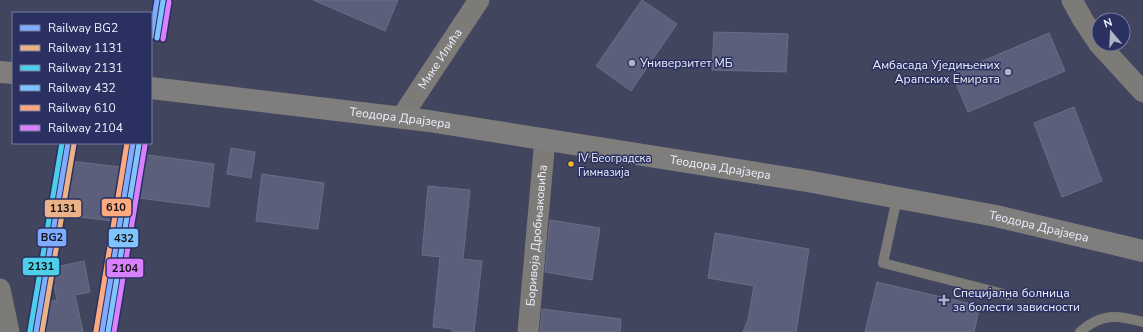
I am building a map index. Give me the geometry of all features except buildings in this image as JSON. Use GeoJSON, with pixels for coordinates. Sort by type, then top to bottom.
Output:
{"type":"FeatureCollection","features":[{"type":"Feature","properties":{"kind":"main road"},"geometry":{"type":"LineString","coordinates":[[0,72],[12,73]]}},
{"type":"Feature","properties":{"kind":"main road","name":"Теодора Драјзера"},"geometry":{"type":"LineString","coordinates":[[152,88],[401,118],[545,139],[800,180],[996,216],[1143,251]]}},
{"type":"Feature","properties":{"kind":"street","name":"Мике Илића"},"geometry":{"type":"LineString","coordinates":[[401,118],[479,0]]}},
{"type":"Feature","properties":{"kind":"street"},"geometry":{"type":"LineString","coordinates":[[1072,0],[1091,32]]}},
{"type":"Feature","properties":{"kind":"street"},"geometry":{"type":"LineString","coordinates":[[1106,52],[1143,92]]}},
{"type":"Feature","properties":{"kind":"street","name":"Боривоја Дробњаковића"},"geometry":{"type":"LineString","coordinates":[[528,332],[545,139]]}},
{"type":"Feature","properties":{"kind":"street"},"geometry":{"type":"LineString","coordinates":[[0,289],[9,332]]}},
{"type":"Feature","properties":{"kind":"lane"},"geometry":{"type":"LineString","coordinates":[[897,198],[883,263],[1008,295]]}},
{"type":"Feature","properties":{"kind":"lane"},"geometry":{"type":"LineString","coordinates":[[1080,332],[1090,322],[1109,316],[1143,322]]}},
{"type":"Feature","properties":{"kind":"rail line","name":"BG2"},"geometry":{"type":"LineString","coordinates":[[152,31],[157,0]]}},
{"type":"Feature","properties":{"kind":"rail line","name":"432"},"geometry":{"type":"LineString","coordinates":[[157,38],[163,1]]}},
{"type":"Feature","properties":{"kind":"rail line","name":"2104"},"geometry":{"type":"LineString","coordinates":[[163,39],[169,2]]}},
{"type":"Feature","properties":{"kind":"rail line","name":"2131"},"geometry":{"type":"LineString","coordinates":[[30,331],[62,144]]}},
{"type":"Feature","properties":{"kind":"rail line","name":"BG2"},"geometry":{"type":"LineString","coordinates":[[36,332],[68,144]]}},
{"type":"Feature","properties":{"kind":"rail line","name":"1131"},"geometry":{"type":"LineString","coordinates":[[42,332],[74,144]]}},
{"type":"Feature","properties":{"kind":"rail line","name":"610"},"geometry":{"type":"LineString","coordinates":[[96,331],[127,144]]}},
{"type":"Feature","properties":{"kind":"rail line","name":"BG2"},"geometry":{"type":"LineString","coordinates":[[102,332],[133,144]]}},
{"type":"Feature","properties":{"kind":"rail line","name":"432"},"geometry":{"type":"LineString","coordinates":[[108,332],[139,144]]}},
{"type":"Feature","properties":{"kind":"rail line","name":"2104"},"geometry":{"type":"LineString","coordinates":[[114,332],[145,145]]}},
{"type":"Feature","properties":{"kind":"place","name":"Универзитет МБ"},"geometry":{"type":"Point","coordinates":[632,63]}},
{"type":"Feature","properties":{"kind":"place","name":"Амбасада Уједињених Арапских Емирата"},"geometry":{"type":"Point","coordinates":[1008,72]}},
{"type":"Feature","properties":{"kind":"place","name":"IV Београдска Гимназија"},"geometry":{"type":"Point","coordinates":[571,164]}},
{"type":"Feature","properties":{"kind":"place","name":"Специјална болница за болести зависности"},"geometry":{"type":"Point","coordinates":[944,300]}}]}
